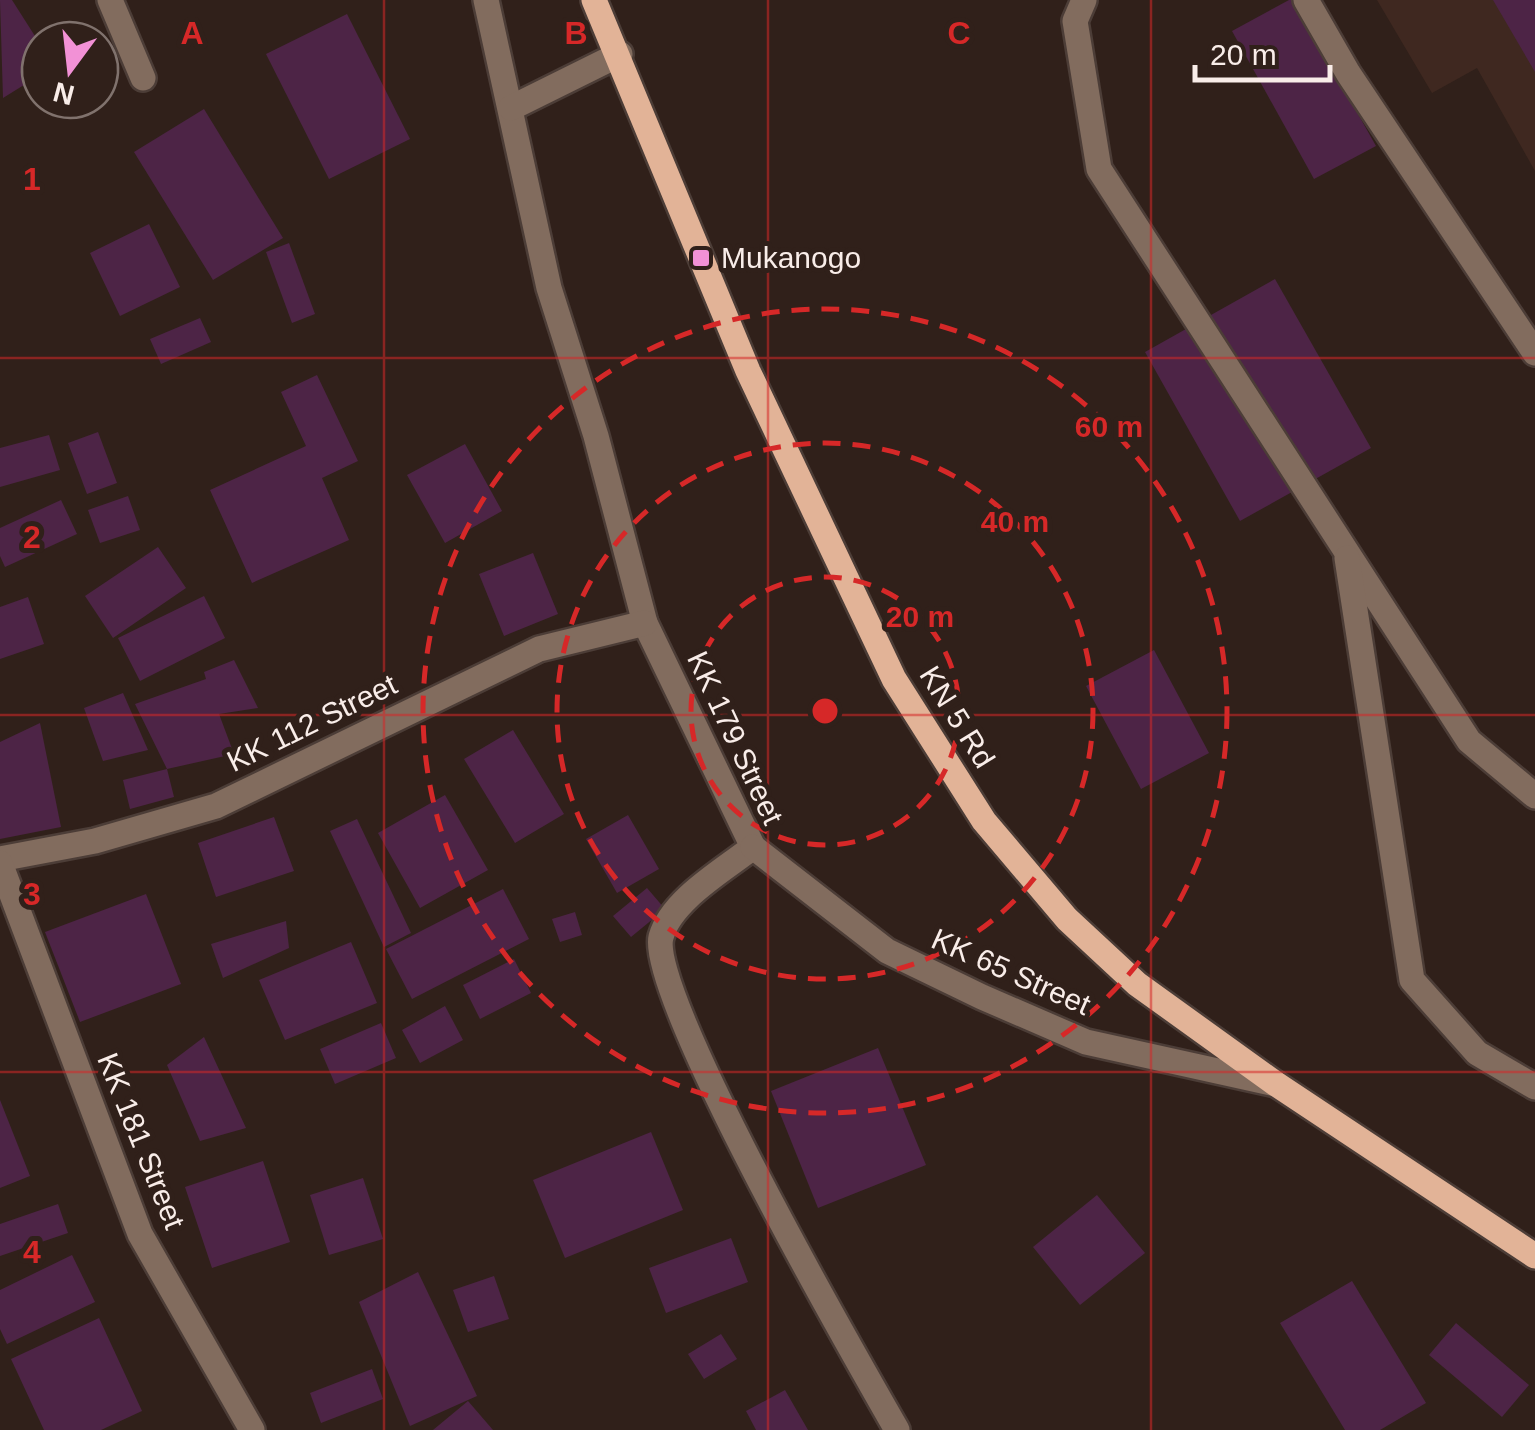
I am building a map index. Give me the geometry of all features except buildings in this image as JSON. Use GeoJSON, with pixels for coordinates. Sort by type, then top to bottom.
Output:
{"type":"FeatureCollection","features":[{"type":"Feature","properties":{"kind":"main road","name":"KN 5 Rd"},"geometry":{"type":"LineString","coordinates":[[594,0],[620,54],[748,371],[886,662],[984,821],[1067,919],[1137,984],[1276,1084],[1535,1256]]}},
{"type":"Feature","properties":{"kind":"street"},"geometry":{"type":"LineString","coordinates":[[110,0],[143,78]]}},
{"type":"Feature","properties":{"kind":"street","name":"KK 179 Street"},"geometry":{"type":"LineString","coordinates":[[486,0],[549,288],[596,436],[645,623],[753,847],[676,910],[660,938],[663,976],[746,1154],[897,1430]]}},
{"type":"Feature","properties":{"kind":"street"},"geometry":{"type":"LineString","coordinates":[[1084,0],[1075,21],[1099,168],[1470,741],[1535,796]]}},
{"type":"Feature","properties":{"kind":"street"},"geometry":{"type":"LineString","coordinates":[[1306,0],[1348,73],[1535,352]]}},
{"type":"Feature","properties":{"kind":"street"},"geometry":{"type":"LineString","coordinates":[[510,108],[620,54]]}},
{"type":"Feature","properties":{"kind":"street"},"geometry":{"type":"LineString","coordinates":[[1345,548],[1412,980],[1477,1053],[1535,1087]]}},
{"type":"Feature","properties":{"kind":"street","name":"KK 112 Street"},"geometry":{"type":"LineString","coordinates":[[0,861],[95,841],[216,806],[539,649],[645,623]]}},
{"type":"Feature","properties":{"kind":"street","name":"KK 65 Street"},"geometry":{"type":"LineString","coordinates":[[753,847],[887,951],[982,997],[1086,1042],[1276,1084]]}},
{"type":"Feature","properties":{"kind":"street","name":"KK 181 Street"},"geometry":{"type":"LineString","coordinates":[[0,861],[140,1234],[252,1430]]}},
{"type":"Feature","properties":{"kind":"shaded area"},"geometry":{"type":"Polygon","coordinates":[[[1377,0],[1535,0],[1535,171],[1477,68],[1432,93],[1377,0]]]}},
{"type":"Feature","properties":{"kind":"place","name":"Mukanogo"},"geometry":{"type":"Point","coordinates":[701,258]}}]}
